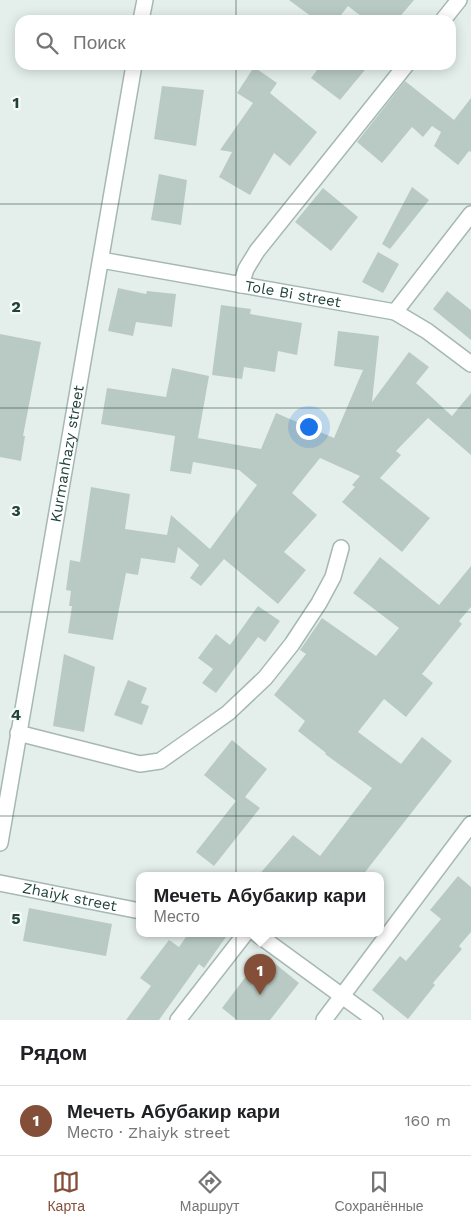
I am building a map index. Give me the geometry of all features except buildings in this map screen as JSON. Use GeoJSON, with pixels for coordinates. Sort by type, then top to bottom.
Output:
{"type":"FeatureCollection","features":[{"type":"Feature","properties":{"kind":"street"},"geometry":{"type":"LineString","coordinates":[[142,15],[145,0]]}},
{"type":"Feature","properties":{"kind":"street"},"geometry":{"type":"LineString","coordinates":[[447,15],[459,0]]}},
{"type":"Feature","properties":{"kind":"street","name":"Kurmanhazy street"},"geometry":{"type":"LineString","coordinates":[[0,843],[133,70]]}},
{"type":"Feature","properties":{"kind":"street"},"geometry":{"type":"LineString","coordinates":[[241,285],[246,269],[257,251],[402,70]]}},
{"type":"Feature","properties":{"kind":"street"},"geometry":{"type":"LineString","coordinates":[[395,312],[471,214]]}},
{"type":"Feature","properties":{"kind":"street","name":"Tole Bi street"},"geometry":{"type":"LineString","coordinates":[[101,260],[395,312],[427,331],[471,364]]}},
{"type":"Feature","properties":{"kind":"street"},"geometry":{"type":"LineString","coordinates":[[18,733],[140,764],[160,760],[228,714],[265,678],[292,644],[319,604],[333,577],[341,548]]}},
{"type":"Feature","properties":{"kind":"street"},"geometry":{"type":"LineString","coordinates":[[324,1020],[471,824]]}},
{"type":"Feature","properties":{"kind":"street","name":"Zhaiyk street"},"geometry":{"type":"LineString","coordinates":[[0,883],[136,910]]}},
{"type":"Feature","properties":{"kind":"street"},"geometry":{"type":"LineString","coordinates":[[178,1020],[243,937]]}},
{"type":"Feature","properties":{"kind":"street"},"geometry":{"type":"LineString","coordinates":[[261,937],[375,1020]]}},
{"type":"Feature","properties":{"kind":"place","name":"Мечеть Абубакир кари"},"geometry":{"type":"Point","coordinates":[260,995]}}]}
